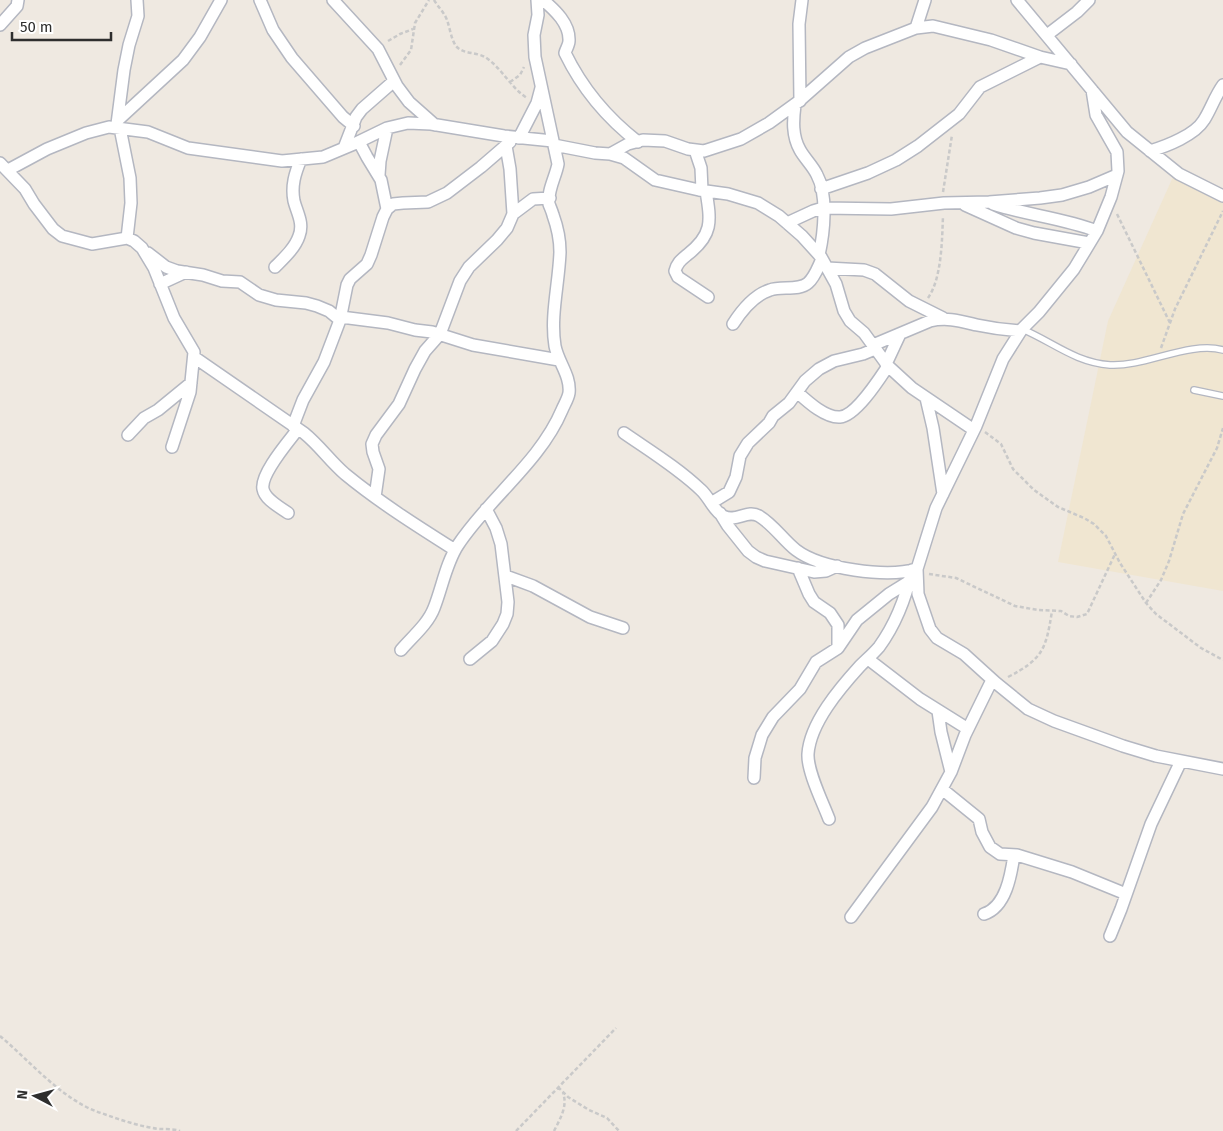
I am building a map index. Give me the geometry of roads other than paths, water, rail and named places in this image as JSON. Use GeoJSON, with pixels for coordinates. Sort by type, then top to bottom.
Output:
{"type":"FeatureCollection","features":[{"type":"Feature","properties":{"kind":"street"},"geometry":{"type":"LineString","coordinates":[[0,24],[17,6],[18,0]]}},
{"type":"Feature","properties":{"kind":"street"},"geometry":{"type":"LineString","coordinates":[[127,238],[131,203],[130,178],[118,125],[124,70],[138,16],[137,0]]}},
{"type":"Feature","properties":{"kind":"street"},"geometry":{"type":"LineString","coordinates":[[118,125],[183,60],[200,37],[221,0]]}},
{"type":"Feature","properties":{"kind":"street"},"geometry":{"type":"LineString","coordinates":[[260,0],[273,30],[292,58],[343,117],[354,126]]}},
{"type":"Feature","properties":{"kind":"street"},"geometry":{"type":"LineString","coordinates":[[334,0],[378,50],[408,102],[435,125]]}},
{"type":"Feature","properties":{"kind":"street"},"geometry":{"type":"LineString","coordinates":[[401,650],[426,622],[434,609],[455,550],[471,527],[514,479],[556,424],[569,394],[565,371],[555,346],[560,250],[554,216],[549,204],[558,164],[535,57],[534,35],[538,16],[538,0]]}},
{"type":"Feature","properties":{"kind":"street"},"geometry":{"type":"LineString","coordinates":[[543,0],[564,21],[569,44],[565,53],[585,88],[614,122],[638,142]]}},
{"type":"Feature","properties":{"kind":"street"},"geometry":{"type":"LineString","coordinates":[[733,324],[750,302],[764,293],[770,290],[807,284],[823,261],[823,208],[818,175],[799,149],[794,134],[797,103],[799,24],[802,0]]}},
{"type":"Feature","properties":{"kind":"street"},"geometry":{"type":"LineString","coordinates":[[916,28],[925,0]]}},
{"type":"Feature","properties":{"kind":"street"},"geometry":{"type":"LineString","coordinates":[[1017,0],[1127,132],[1179,174],[1223,196]]}},
{"type":"Feature","properties":{"kind":"street"},"geometry":{"type":"LineString","coordinates":[[1046,35],[1077,12],[1089,0]]}},
{"type":"Feature","properties":{"kind":"street"},"geometry":{"type":"LineString","coordinates":[[610,154],[628,144],[638,142],[665,141],[688,149],[704,151],[741,139],[769,123],[797,103],[849,58],[864,48],[916,28],[933,26],[991,40],[1040,57],[1071,64]]}},
{"type":"Feature","properties":{"kind":"street"},"geometry":{"type":"LineString","coordinates":[[821,189],[868,173],[896,160],[918,146],[953,118],[980,88],[1040,57]]}},
{"type":"Feature","properties":{"kind":"street"},"geometry":{"type":"LineString","coordinates":[[344,148],[356,117],[393,79]]}},
{"type":"Feature","properties":{"kind":"street"},"geometry":{"type":"LineString","coordinates":[[1150,151],[1167,146],[1198,128],[1204,121],[1223,85]]}},
{"type":"Feature","properties":{"kind":"street"},"geometry":{"type":"LineString","coordinates":[[288,513],[267,496],[263,490],[266,475],[296,428],[303,400],[324,362],[341,319],[347,285],[350,279],[367,264],[372,255],[387,209],[393,204],[428,202],[447,192],[481,167],[517,138],[536,104],[541,86]]}},
{"type":"Feature","properties":{"kind":"street"},"geometry":{"type":"LineString","coordinates":[[829,820],[810,766],[808,755],[811,739],[832,701],[879,646],[894,623],[914,573],[936,508],[975,428],[1004,359],[1021,330],[1040,312],[1074,269],[1097,230],[1110,199],[1117,175],[1117,152],[1096,115],[1092,90]]}},
{"type":"Feature","properties":{"kind":"street"},"geometry":{"type":"LineString","coordinates":[[559,360],[473,345],[440,334],[414,330],[388,322],[341,319],[329,311],[306,302],[268,299],[259,296],[240,282],[222,281],[166,267],[134,240],[127,238],[92,244],[62,236],[53,229],[25,190],[4,167],[86,133],[118,125],[148,132],[188,148],[282,161],[323,157],[386,128],[408,123],[435,125],[553,143],[595,153],[610,154],[624,158],[655,180],[704,191],[728,194],[758,203],[779,216],[802,236],[823,261],[836,284],[844,311],[850,321],[864,333],[887,365],[926,398],[975,428]]}},
{"type":"Feature","properties":{"kind":"street"},"geometry":{"type":"LineString","coordinates":[[378,176],[386,128]]}},
{"type":"Feature","properties":{"kind":"street"},"geometry":{"type":"LineString","coordinates":[[359,142],[378,176],[385,193],[387,209]]}},
{"type":"Feature","properties":{"kind":"street"},"geometry":{"type":"LineString","coordinates":[[375,497],[379,469],[372,444],[376,435],[399,404],[425,351],[440,334],[460,281],[470,267],[498,240],[507,228],[513,214],[510,169],[506,146]]}},
{"type":"Feature","properties":{"kind":"street"},"geometry":{"type":"LineString","coordinates":[[695,150],[701,168],[710,215],[707,233],[696,248],[678,263],[675,271],[678,277],[708,297]]}},
{"type":"Feature","properties":{"kind":"street"},"geometry":{"type":"LineString","coordinates":[[275,267],[294,246],[300,235],[302,226],[294,202],[292,187],[301,159]]}},
{"type":"Feature","properties":{"kind":"street"},"geometry":{"type":"LineString","coordinates":[[787,223],[812,210],[823,208],[892,209],[943,203],[989,202],[1062,195],[1089,187],[1117,175]]}},
{"type":"Feature","properties":{"kind":"street"},"geometry":{"type":"LineString","coordinates":[[513,214],[533,199],[550,198]]}},
{"type":"Feature","properties":{"kind":"street"},"geometry":{"type":"LineString","coordinates":[[989,202],[1011,209],[1067,220],[1097,230]]}},
{"type":"Feature","properties":{"kind":"street"},"geometry":{"type":"LineString","coordinates":[[962,203],[1016,228],[1089,243]]}},
{"type":"Feature","properties":{"kind":"street"},"geometry":{"type":"LineString","coordinates":[[143,249],[154,268],[174,318],[194,352],[188,400],[172,447]]}},
{"type":"Feature","properties":{"kind":"street"},"geometry":{"type":"LineString","coordinates":[[823,261],[875,274],[908,301],[943,318]]}},
{"type":"Feature","properties":{"kind":"street"},"geometry":{"type":"LineString","coordinates":[[160,284],[186,272]]}},
{"type":"Feature","properties":{"kind":"street"},"geometry":{"type":"LineString","coordinates":[[711,503],[729,492],[736,477],[740,456],[748,443],[765,428],[773,416],[789,403],[805,381],[826,365],[834,361],[863,354],[900,334],[930,321],[943,318],[1001,329],[1021,330]]}},
{"type":"Feature","properties":{"kind":"street"},"geometry":{"type":"LineString","coordinates":[[797,392],[823,412],[840,417],[852,412],[887,365],[900,334]]}},
{"type":"Feature","properties":{"kind":"street"},"geometry":{"type":"LineString","coordinates":[[194,357],[317,444],[342,472],[375,497],[455,550]]}},
{"type":"Feature","properties":{"kind":"street"},"geometry":{"type":"LineString","coordinates":[[128,435],[144,418],[158,410],[191,384]]}},
{"type":"Feature","properties":{"kind":"street"},"geometry":{"type":"LineString","coordinates":[[926,398],[934,428],[943,494]]}},
{"type":"Feature","properties":{"kind":"street"},"geometry":{"type":"LineString","coordinates":[[624,433],[702,490],[748,551],[756,557],[765,561],[814,572],[826,571],[837,566]]}},
{"type":"Feature","properties":{"kind":"street"},"geometry":{"type":"LineString","coordinates":[[470,659],[492,640],[503,624],[507,614],[506,576],[501,544],[496,528],[486,509]]}},
{"type":"Feature","properties":{"kind":"street"},"geometry":{"type":"LineString","coordinates":[[720,513],[729,518],[740,517],[747,513],[754,514],[809,558],[837,566],[878,573],[914,573]]}},
{"type":"Feature","properties":{"kind":"street"},"geometry":{"type":"LineString","coordinates":[[798,568],[814,602],[830,613],[838,625],[838,648]]}},
{"type":"Feature","properties":{"kind":"street"},"geometry":{"type":"LineString","coordinates":[[754,778],[754,758],[762,736],[774,717],[800,689],[816,662],[838,648],[857,620],[914,573]]}},
{"type":"Feature","properties":{"kind":"street"},"geometry":{"type":"LineString","coordinates":[[914,573],[918,594],[930,629],[938,638],[964,654],[994,682],[1028,709],[1041,716],[1123,746],[1156,756],[1223,770]]}},
{"type":"Feature","properties":{"kind":"street"},"geometry":{"type":"LineString","coordinates":[[506,576],[533,586],[590,617],[623,628]]}},
{"type":"Feature","properties":{"kind":"street"},"geometry":{"type":"LineString","coordinates":[[868,659],[938,711],[968,729]]}},
{"type":"Feature","properties":{"kind":"street"},"geometry":{"type":"LineString","coordinates":[[851,917],[932,807],[951,772],[968,729],[994,682]]}},
{"type":"Feature","properties":{"kind":"street"},"geometry":{"type":"LineString","coordinates":[[938,711],[951,772]]}},
{"type":"Feature","properties":{"kind":"street"},"geometry":{"type":"LineString","coordinates":[[1110,936],[1151,824],[1181,761]]}},
{"type":"Feature","properties":{"kind":"street"},"geometry":{"type":"LineString","coordinates":[[942,789],[979,818],[982,832],[990,847],[1000,854],[1014,855],[1072,872],[1126,894]]}},
{"type":"Feature","properties":{"kind":"street"},"geometry":{"type":"LineString","coordinates":[[984,914],[990,912],[1002,897],[1008,884],[1014,855]]}},
{"type":"Feature","properties":{"kind":"lane"},"geometry":{"type":"LineString","coordinates":[[1021,330],[1055,345],[1069,355],[1091,362],[1111,365],[1131,364],[1214,347],[1223,350]]}},
{"type":"Feature","properties":{"kind":"lane"},"geometry":{"type":"LineString","coordinates":[[1194,390],[1223,396]]}}]}
